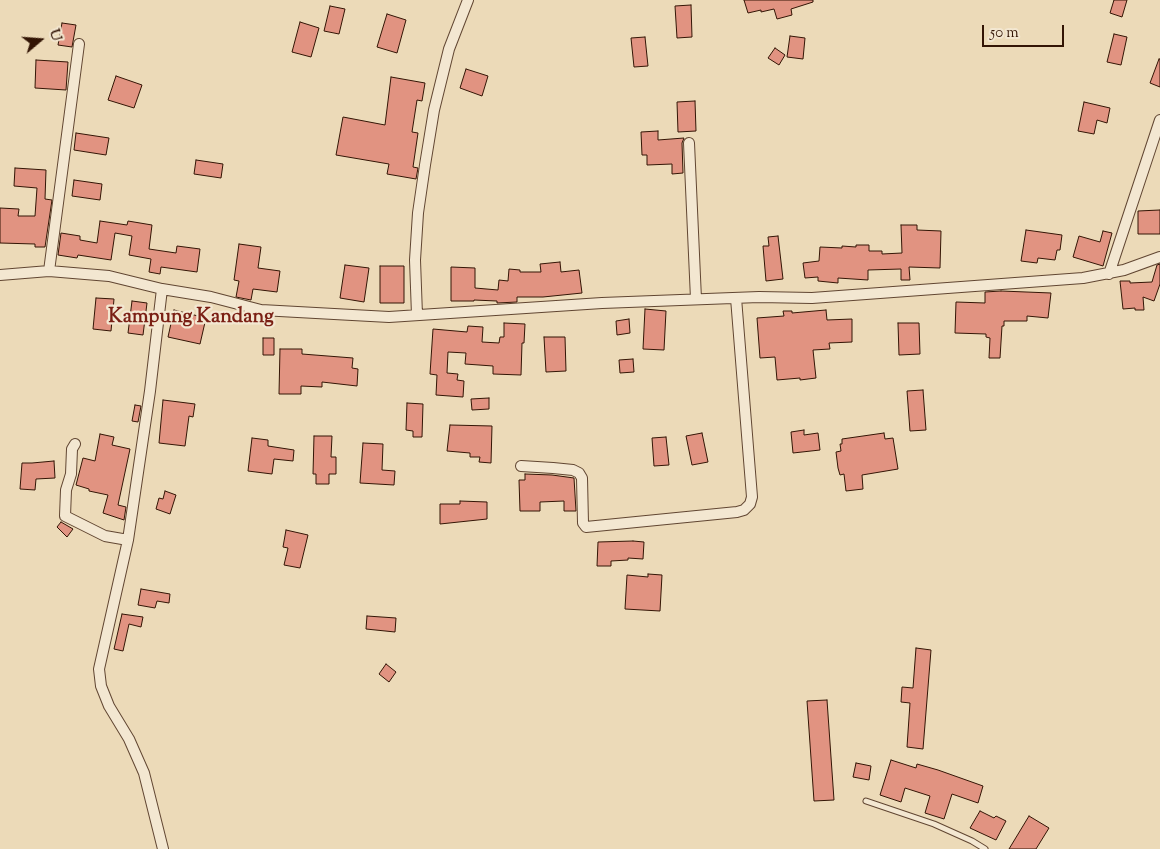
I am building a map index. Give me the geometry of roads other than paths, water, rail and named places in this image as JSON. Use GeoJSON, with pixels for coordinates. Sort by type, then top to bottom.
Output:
{"type":"FeatureCollection","features":[{"type":"Feature","properties":{"kind":"street"},"geometry":{"type":"LineString","coordinates":[[418,315],[415,260],[418,214],[425,165],[434,110],[449,49],[468,0]]}},
{"type":"Feature","properties":{"kind":"street"},"geometry":{"type":"LineString","coordinates":[[49,271],[79,44]]}},
{"type":"Feature","properties":{"kind":"street"},"geometry":{"type":"LineString","coordinates":[[1109,274],[1160,120]]}},
{"type":"Feature","properties":{"kind":"street"},"geometry":{"type":"LineString","coordinates":[[688,143],[696,299]]}},
{"type":"Feature","properties":{"kind":"street"},"geometry":{"type":"LineString","coordinates":[[0,275],[49,271],[109,276],[162,290],[211,297],[261,310],[389,317],[696,299],[812,298],[1083,278],[1109,274],[1160,257]]}},
{"type":"Feature","properties":{"kind":"street"},"geometry":{"type":"LineString","coordinates":[[162,290],[150,391],[128,540],[99,669],[101,686],[108,706],[129,740],[144,773],[163,849]]}},
{"type":"Feature","properties":{"kind":"street"},"geometry":{"type":"LineString","coordinates":[[521,466],[579,472],[582,478],[582,522],[586,527],[744,510],[750,504],[752,498],[736,298]]}},
{"type":"Feature","properties":{"kind":"street"},"geometry":{"type":"LineString","coordinates":[[75,444],[72,448],[71,474],[66,490],[65,516],[105,536],[128,540]]}},
{"type":"Feature","properties":{"kind":"lane"},"geometry":{"type":"LineString","coordinates":[[866,801],[934,824],[985,849]]}},
{"type":"Feature","properties":{"kind":"district","name":"Kampung Kandang"},"geometry":{"type":"Point","coordinates":[191,319]}}]}
